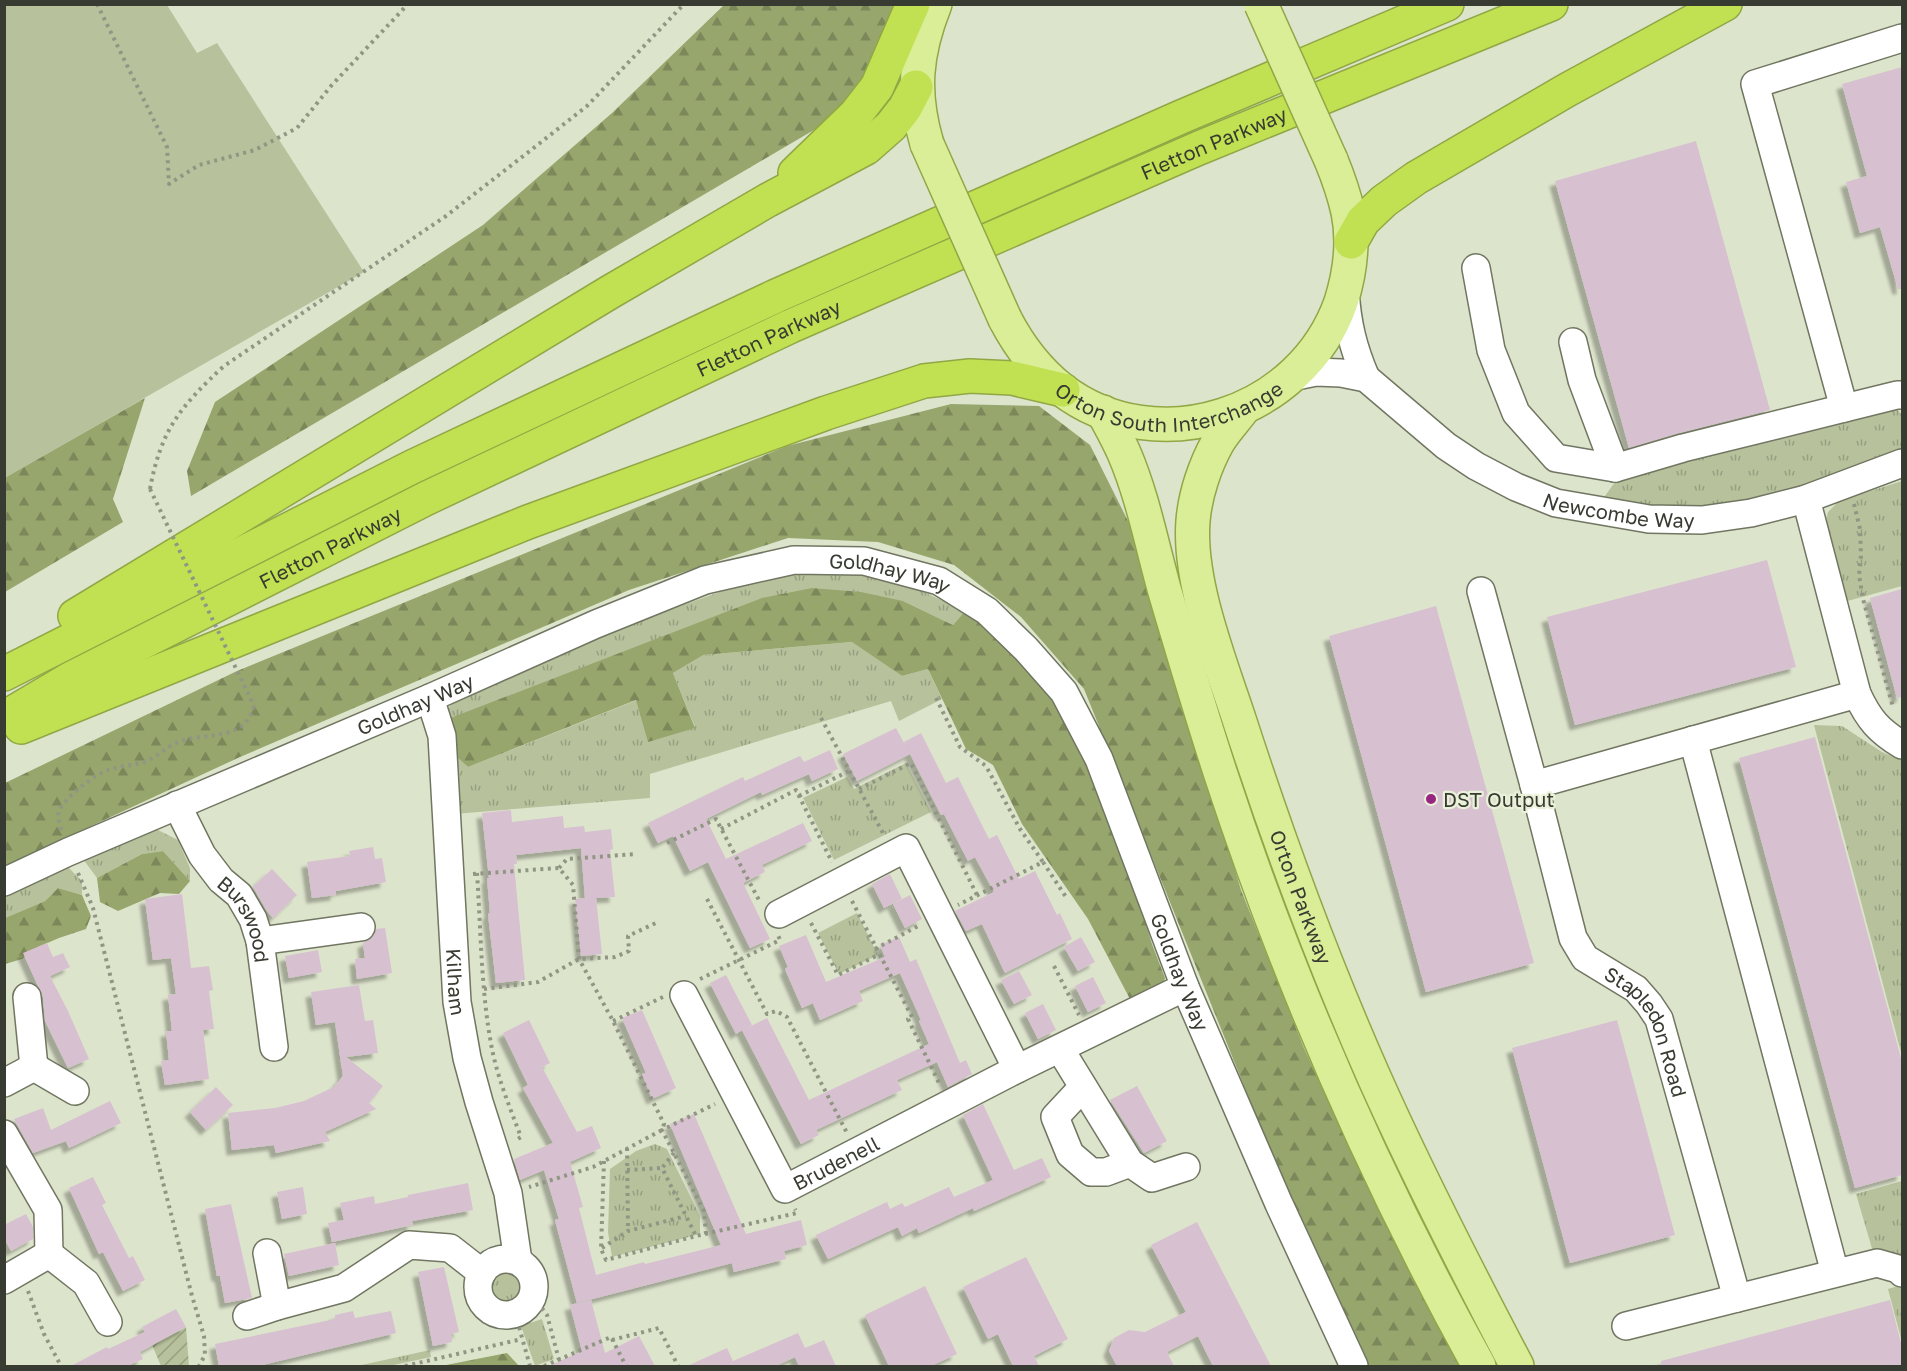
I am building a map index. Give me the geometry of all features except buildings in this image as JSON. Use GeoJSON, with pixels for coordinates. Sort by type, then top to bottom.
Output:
{"type":"FeatureCollection","features":[{"type":"Feature","properties":{"kind":"highway"},"geometry":{"type":"LineString","coordinates":[[768,200],[856,114],[877,87],[913,4]]}},
{"type":"Feature","properties":{"kind":"highway","name":"Fletton Parkway"},"geometry":{"type":"LineString","coordinates":[[4,674],[412,467],[776,296],[1181,117],[1447,4]]}},
{"type":"Feature","properties":{"kind":"highway","name":"Fletton Parkway"},"geometry":{"type":"LineString","coordinates":[[4,718],[70,679],[416,504],[791,326],[1198,148],[1551,4]]}},
{"type":"Feature","properties":{"kind":"highway"},"geometry":{"type":"LineString","coordinates":[[1351,242],[1363,221],[1384,201],[1416,178],[1567,90],[1725,4]]}},
{"type":"Feature","properties":{"kind":"highway"},"geometry":{"type":"LineString","coordinates":[[4,658],[589,304],[768,200],[867,148],[891,126],[905,108],[916,87]]}},
{"type":"Feature","properties":{"kind":"highway"},"geometry":{"type":"LineString","coordinates":[[4,734],[528,522],[837,409],[924,381],[970,376],[1012,378],[1063,390]]}},
{"type":"Feature","properties":{"kind":"main road","name":"Orton South Interchange"},"geometry":{"type":"LineString","coordinates":[[935,4],[925,29],[918,58],[916,87],[918,107],[927,144],[1005,319],[1029,358],[1063,390],[1103,412],[1130,420],[1159,424],[1206,420],[1243,409],[1268,395],[1309,359],[1324,338],[1345,290],[1351,242],[1344,196],[1331,160],[1261,4]]}},
{"type":"Feature","properties":{"kind":"main road","name":"Orton Parkway"},"geometry":{"type":"LineString","coordinates":[[1243,409],[1218,441],[1203,475],[1193,519],[1193,552],[1212,638],[1298,889],[1370,1066],[1427,1192],[1517,1366]]}},
{"type":"Feature","properties":{"kind":"main road","name":"Orton Parkway"},"geometry":{"type":"LineString","coordinates":[[1103,412],[1124,452],[1137,488],[1165,592],[1221,776],[1264,898],[1341,1088],[1446,1307],[1479,1366]]}},
{"type":"Feature","properties":{"kind":"street"},"geometry":{"type":"LineString","coordinates":[[1844,408],[1755,84],[1902,38]]}},
{"type":"Feature","properties":{"kind":"street"},"geometry":{"type":"LineString","coordinates":[[1476,268],[1491,350],[1516,412],[1556,458],[1615,468],[1683,448],[1897,394],[1902,395]]}},
{"type":"Feature","properties":{"kind":"street","name":"Newcombe Way"},"geometry":{"type":"LineString","coordinates":[[1345,290],[1347,320],[1354,350],[1366,378],[1446,446],[1476,466],[1516,487],[1556,503],[1649,519],[1702,520],[1751,513],[1806,499],[1902,463]]}},
{"type":"Feature","properties":{"kind":"street"},"geometry":{"type":"LineString","coordinates":[[1573,342],[1582,380],[1615,468]]}},
{"type":"Feature","properties":{"kind":"street"},"geometry":{"type":"LineString","coordinates":[[1291,377],[1316,372],[1341,373],[1366,378]]}},
{"type":"Feature","properties":{"kind":"street"},"geometry":{"type":"LineString","coordinates":[[1806,499],[1857,694],[1866,715],[1884,734],[1902,745]]}},
{"type":"Feature","properties":{"kind":"street","name":"Goldhay Way"},"geometry":{"type":"LineString","coordinates":[[4,882],[68,852],[596,624],[705,580],[794,560],[864,561],[939,581],[987,611],[1026,649],[1064,692],[1099,759],[1185,987],[1279,1204],[1354,1366]]}},
{"type":"Feature","properties":{"kind":"street","name":"Stapledon Road"},"geometry":{"type":"LineString","coordinates":[[1481,591],[1573,938],[1585,958],[1636,989],[1650,1004],[1659,1019],[1737,1298]]}},
{"type":"Feature","properties":{"kind":"street"},"geometry":{"type":"LineString","coordinates":[[1534,785],[1857,694]]}},
{"type":"Feature","properties":{"kind":"street","name":"Kilham"},"geometry":{"type":"LineString","coordinates":[[429,698],[442,736],[456,991],[467,1058],[508,1193],[518,1261],[530,1272],[535,1288],[524,1305]]}},
{"type":"Feature","properties":{"kind":"street"},"geometry":{"type":"LineString","coordinates":[[1693,740],[1835,1273]]}},
{"type":"Feature","properties":{"kind":"street","name":"Burswood"},"geometry":{"type":"LineString","coordinates":[[177,805],[202,855],[221,880],[239,895],[253,919],[260,941],[274,1047]]}},
{"type":"Feature","properties":{"kind":"street"},"geometry":{"type":"LineString","coordinates":[[783,912],[906,848],[1017,1069]]}},
{"type":"Feature","properties":{"kind":"street"},"geometry":{"type":"LineString","coordinates":[[260,941],[361,927]]}},
{"type":"Feature","properties":{"kind":"street","name":"Brudenell"},"geometry":{"type":"LineString","coordinates":[[682,991],[785,1189],[1017,1069],[1185,987]]}},
{"type":"Feature","properties":{"kind":"street"},"geometry":{"type":"LineString","coordinates":[[27,997],[34,1067]]}},
{"type":"Feature","properties":{"kind":"street"},"geometry":{"type":"LineString","coordinates":[[1060,1049],[1130,1163],[1152,1178],[1186,1167]]}},
{"type":"Feature","properties":{"kind":"street"},"geometry":{"type":"LineString","coordinates":[[4,1083],[34,1067]]}},
{"type":"Feature","properties":{"kind":"street"},"geometry":{"type":"LineString","coordinates":[[34,1067],[75,1091]]}},
{"type":"Feature","properties":{"kind":"street"},"geometry":{"type":"LineString","coordinates":[[1083,1087],[1055,1117],[1070,1154],[1091,1172],[1106,1172],[1130,1163]]}},
{"type":"Feature","properties":{"kind":"street"},"geometry":{"type":"LineString","coordinates":[[4,1134],[48,1210],[50,1254],[86,1283],[108,1322]]}},
{"type":"Feature","properties":{"kind":"street"},"geometry":{"type":"LineString","coordinates":[[247,1316],[344,1288],[409,1245],[450,1248],[482,1273]]}},
{"type":"Feature","properties":{"kind":"street"},"geometry":{"type":"LineString","coordinates":[[267,1253],[277,1306]]}},
{"type":"Feature","properties":{"kind":"street"},"geometry":{"type":"LineString","coordinates":[[12,1275],[50,1254]]}},
{"type":"Feature","properties":{"kind":"street"},"geometry":{"type":"LineString","coordinates":[[518,1261],[501,1259],[487,1266],[478,1282],[478,1291],[488,1308],[496,1313],[505,1315],[524,1305]]}},
{"type":"Feature","properties":{"kind":"street"},"geometry":{"type":"LineString","coordinates":[[1626,1326],[1877,1263],[1898,1269],[1902,1273]]}},
{"type":"Feature","properties":{"kind":"path"},"geometry":{"type":"LineString","coordinates":[[97,4],[167,147],[169,184],[199,165],[255,150],[297,128],[331,86],[408,4]]}},
{"type":"Feature","properties":{"kind":"path"},"geometry":{"type":"LineString","coordinates":[[199,1366],[205,1354],[204,1336],[93,908],[68,852],[60,829],[58,814],[62,804],[81,787],[106,770],[146,762],[176,743],[219,735],[244,726],[252,717],[254,706],[150,489],[154,466],[174,420],[194,394],[224,366],[446,216],[587,106],[684,4]]}},
{"type":"Feature","properties":{"kind":"path"},"geometry":{"type":"LineString","coordinates":[[1847,484],[1860,529],[1859,575],[1863,599],[1893,710]]}},
{"type":"Feature","properties":{"kind":"path"},"geometry":{"type":"LineString","coordinates":[[936,698],[960,747],[986,766],[1020,829],[1066,897]]}},
{"type":"Feature","properties":{"kind":"path"},"geometry":{"type":"LineString","coordinates":[[821,718],[894,855]]}},
{"type":"Feature","properties":{"kind":"path"},"geometry":{"type":"LineString","coordinates":[[859,789],[911,763],[977,895]]}},
{"type":"Feature","properties":{"kind":"path"},"geometry":{"type":"LineString","coordinates":[[799,796],[849,771]]}},
{"type":"Feature","properties":{"kind":"path"},"geometry":{"type":"LineString","coordinates":[[721,829],[796,790],[875,949],[912,1017],[908,1019],[950,1104]]}},
{"type":"Feature","properties":{"kind":"path"},"geometry":{"type":"LineString","coordinates":[[667,843],[716,819],[783,912],[838,975],[879,955]]}},
{"type":"Feature","properties":{"kind":"path"},"geometry":{"type":"LineString","coordinates":[[449,876],[559,868],[567,859],[637,854]]}},
{"type":"Feature","properties":{"kind":"path"},"geometry":{"type":"LineString","coordinates":[[875,949],[1043,862]]}},
{"type":"Feature","properties":{"kind":"path"},"geometry":{"type":"LineString","coordinates":[[559,868],[573,885],[579,959],[613,1021],[664,1124],[662,1130],[704,1211],[706,1234]]}},
{"type":"Feature","properties":{"kind":"path"},"geometry":{"type":"LineString","coordinates":[[477,873],[485,989],[492,1049],[521,1137],[513,1142]]}},
{"type":"Feature","properties":{"kind":"path"},"geometry":{"type":"LineString","coordinates":[[706,899],[766,1014],[776,1011],[787,1017],[857,1152]]}},
{"type":"Feature","properties":{"kind":"path"},"geometry":{"type":"LineString","coordinates":[[613,1021],[682,991],[780,940],[783,912]]}},
{"type":"Feature","properties":{"kind":"path"},"geometry":{"type":"LineString","coordinates":[[456,991],[538,982],[579,959],[615,957],[628,951],[628,936],[658,922]]}},
{"type":"Feature","properties":{"kind":"path"},"geometry":{"type":"LineString","coordinates":[[1054,966],[1089,1035]]}},
{"type":"Feature","properties":{"kind":"path"},"geometry":{"type":"LineString","coordinates":[[508,1193],[592,1167],[735,1094]]}},
{"type":"Feature","properties":{"kind":"path"},"geometry":{"type":"LineString","coordinates":[[627,1148],[628,1231]]}},
{"type":"Feature","properties":{"kind":"path"},"geometry":{"type":"LineString","coordinates":[[627,1170],[662,1168],[674,1153]]}},
{"type":"Feature","properties":{"kind":"path"},"geometry":{"type":"LineString","coordinates":[[604,1160],[601,1249],[606,1260],[797,1213],[785,1189]]}},
{"type":"Feature","properties":{"kind":"path"},"geometry":{"type":"LineString","coordinates":[[662,1168],[696,1236]]}},
{"type":"Feature","properties":{"kind":"path"},"geometry":{"type":"LineString","coordinates":[[601,1249],[628,1231],[686,1216]]}},
{"type":"Feature","properties":{"kind":"path"},"geometry":{"type":"LineString","coordinates":[[12,1275],[61,1366]]}},
{"type":"Feature","properties":{"kind":"path"},"geometry":{"type":"LineString","coordinates":[[530,1366],[522,1339],[524,1305],[547,1315],[559,1360]]}},
{"type":"Feature","properties":{"kind":"path"},"geometry":{"type":"LineString","coordinates":[[612,1340],[659,1328],[678,1366]]}},
{"type":"Feature","properties":{"kind":"path"},"geometry":{"type":"LineString","coordinates":[[544,1366],[611,1337],[626,1366]]}},
{"type":"Feature","properties":{"kind":"path"},"geometry":{"type":"LineString","coordinates":[[405,1366],[522,1339]]}},
{"type":"Feature","properties":{"kind":"green space"},"geometry":{"type":"Polygon","coordinates":[[[5,4],[167,5],[197,53],[217,43],[364,272],[5,478],[5,4]]]}},
{"type":"Feature","properties":{"kind":"green space"},"geometry":{"type":"Polygon","coordinates":[[[724,5],[895,5],[870,97],[191,496],[187,471],[215,402],[483,225],[612,113],[724,5]]]}},
{"type":"Feature","properties":{"kind":"green space"},"geometry":{"type":"Polygon","coordinates":[[[145,398],[113,499],[123,522],[5,592],[4,478],[145,398]]]}},
{"type":"Feature","properties":{"kind":"green space"},"geometry":{"type":"Polygon","coordinates":[[[951,404],[1039,406],[1090,445],[1133,531],[1241,890],[1304,1048],[1362,1174],[1470,1366],[1357,1366],[1084,689],[1021,617],[954,565],[878,542],[788,538],[629,590],[240,757],[5,866],[5,783],[237,671],[787,446],[951,404]]]}},
{"type":"Feature","properties":{"kind":"green space"},"geometry":{"type":"Polygon","coordinates":[[[1896,408],[1902,415],[1902,453],[1791,490],[1734,503],[1675,509],[1602,500],[1615,482],[1839,419],[1896,408]]]}},
{"type":"Feature","properties":{"kind":"green space"},"geometry":{"type":"Polygon","coordinates":[[[1902,481],[1902,586],[1844,602],[1823,531],[1828,512],[1839,501],[1902,481]]]}},
{"type":"Feature","properties":{"kind":"green space"},"geometry":{"type":"Polygon","coordinates":[[[811,570],[867,575],[904,583],[965,611],[953,625],[903,601],[448,719],[449,707],[460,697],[610,631],[765,576],[811,570]]]}},
{"type":"Feature","properties":{"kind":"green space"},"geometry":{"type":"Polygon","coordinates":[[[812,588],[861,592],[903,601],[953,625],[965,611],[1006,645],[1040,681],[1091,772],[1120,840],[1152,944],[1165,978],[1162,988],[1131,1001],[1088,919],[1022,824],[993,765],[966,749],[928,669],[902,676],[852,642],[703,655],[673,673],[695,728],[648,742],[636,700],[468,767],[450,751],[448,719],[762,598],[812,588]]]}},
{"type":"Feature","properties":{"kind":"green space"},"geometry":{"type":"Polygon","coordinates":[[[853,642],[902,676],[928,669],[942,699],[899,721],[891,701],[650,774],[650,798],[454,814],[450,751],[468,767],[637,700],[695,727],[673,673],[702,655],[853,642]]]}},
{"type":"Feature","properties":{"kind":"green space"},"geometry":{"type":"Polygon","coordinates":[[[1814,725],[1842,726],[1882,752],[1901,760],[1902,1056],[1814,725]]]}},
{"type":"Feature","properties":{"kind":"green space"},"geometry":{"type":"Polygon","coordinates":[[[906,763],[931,812],[834,860],[803,798],[847,777],[854,789],[906,763]]]}},
{"type":"Feature","properties":{"kind":"green space"},"geometry":{"type":"Polygon","coordinates":[[[156,829],[178,840],[190,868],[190,881],[163,851],[142,854],[97,878],[83,859],[156,829]]]}},
{"type":"Feature","properties":{"kind":"green space"},"geometry":{"type":"Polygon","coordinates":[[[163,851],[190,881],[179,894],[160,893],[118,911],[100,902],[97,878],[142,854],[163,851]]]}},
{"type":"Feature","properties":{"kind":"green space"},"geometry":{"type":"Polygon","coordinates":[[[68,867],[82,881],[82,895],[58,888],[45,901],[5,918],[5,896],[68,867]]]}},
{"type":"Feature","properties":{"kind":"green space"},"geometry":{"type":"Polygon","coordinates":[[[58,888],[82,895],[91,916],[86,929],[38,947],[22,959],[5,964],[5,918],[45,901],[58,888]]]}},
{"type":"Feature","properties":{"kind":"green space"},"geometry":{"type":"Polygon","coordinates":[[[857,913],[878,955],[839,974],[818,933],[857,913]]]}},
{"type":"Feature","properties":{"kind":"green space"},"geometry":{"type":"Polygon","coordinates":[[[655,1144],[667,1149],[700,1216],[700,1234],[612,1257],[608,1232],[610,1169],[636,1151],[655,1144]]]}},
{"type":"Feature","properties":{"kind":"green space"},"geometry":{"type":"Polygon","coordinates":[[[1902,1181],[1902,1259],[1873,1252],[1856,1194],[1902,1181]]]}},
{"type":"Feature","properties":{"kind":"green space"},"geometry":{"type":"Polygon","coordinates":[[[506,1267],[519,1272],[524,1285],[519,1298],[506,1303],[493,1298],[488,1285],[493,1272],[506,1267]]]}},
{"type":"Feature","properties":{"kind":"green space"},"geometry":{"type":"Polygon","coordinates":[[[1902,1285],[1902,1342],[1888,1289],[1902,1285]]]}},
{"type":"Feature","properties":{"kind":"green space"},"geometry":{"type":"Polygon","coordinates":[[[542,1319],[554,1359],[535,1366],[521,1326],[542,1319]]]}},
{"type":"Feature","properties":{"kind":"green space"},"geometry":{"type":"Polygon","coordinates":[[[186,1327],[189,1366],[161,1366],[152,1345],[186,1327]]]}},
{"type":"Feature","properties":{"kind":"green space"},"geometry":{"type":"Polygon","coordinates":[[[430,1350],[431,1357],[389,1366],[357,1366],[430,1350]]]}},
{"type":"Feature","properties":{"kind":"green space"},"geometry":{"type":"Polygon","coordinates":[[[507,1353],[519,1366],[441,1366],[507,1353]]]}},
{"type":"Feature","properties":{"kind":"place","name":"DST Output"},"geometry":{"type":"Point","coordinates":[1431,799]}}]}
